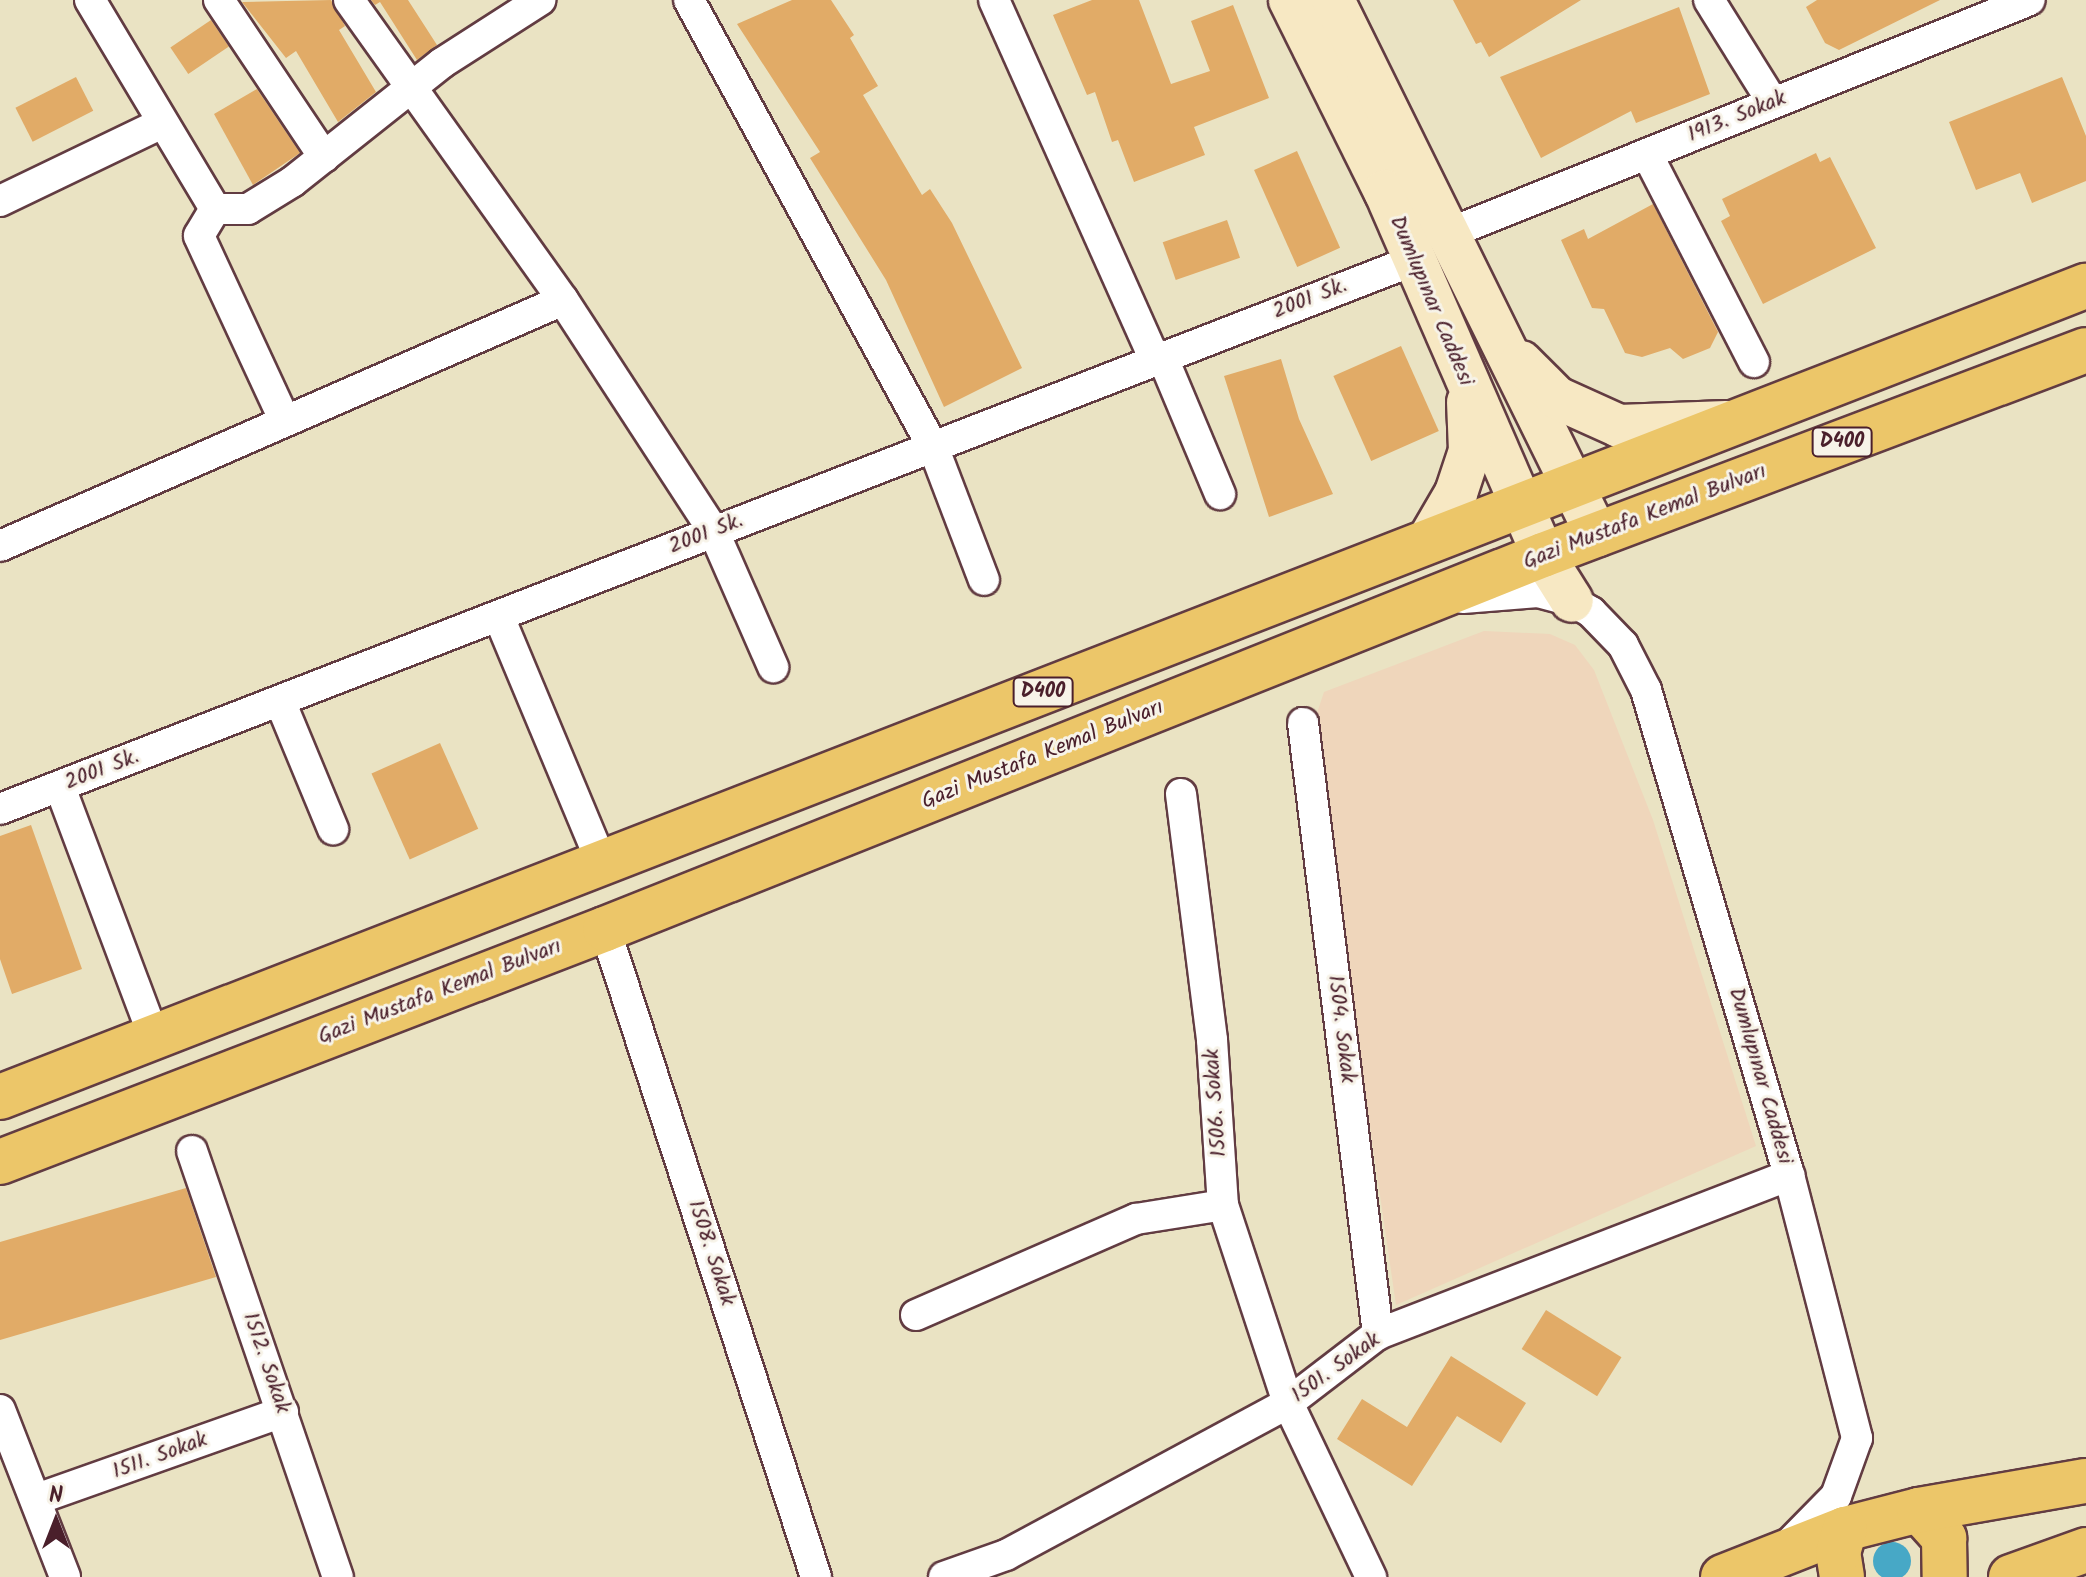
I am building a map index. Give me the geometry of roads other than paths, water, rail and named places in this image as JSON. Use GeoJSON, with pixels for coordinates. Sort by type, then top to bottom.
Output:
{"type":"FeatureCollection","features":[{"type":"Feature","properties":{"kind":"main road","name":"D400"},"geometry":{"type":"LineString","coordinates":[[0,1097],[603,866],[2086,286]]}},
{"type":"Feature","properties":{"kind":"main road","name":"Gazi Mustafa Kemal Bulvarı"},"geometry":{"type":"LineString","coordinates":[[0,1162],[605,929],[1543,555],[2086,350]]}},
{"type":"Feature","properties":{"kind":"main road"},"geometry":{"type":"LineString","coordinates":[[1723,1577],[1845,1529],[1919,1510],[2086,1481]]}},
{"type":"Feature","properties":{"kind":"main road"},"geometry":{"type":"LineString","coordinates":[[1919,1510],[1944,1538],[1945,1577]]}},
{"type":"Feature","properties":{"kind":"main road"},"geometry":{"type":"LineString","coordinates":[[1842,1577],[1838,1553],[1845,1529]]}},
{"type":"Feature","properties":{"kind":"main road"},"geometry":{"type":"LineString","coordinates":[[2011,1577],[2086,1550]]}},
{"type":"Feature","properties":{"kind":"street"},"geometry":{"type":"LineString","coordinates":[[90,0],[215,209]]}},
{"type":"Feature","properties":{"kind":"street"},"geometry":{"type":"LineString","coordinates":[[219,0],[324,157]]}},
{"type":"Feature","properties":{"kind":"street"},"geometry":{"type":"LineString","coordinates":[[349,0],[563,300],[713,530],[773,667]]}},
{"type":"Feature","properties":{"kind":"street"},"geometry":{"type":"LineString","coordinates":[[215,209],[248,209],[324,157],[410,89],[540,0]]}},
{"type":"Feature","properties":{"kind":"street"},"geometry":{"type":"LineString","coordinates":[[689,0],[934,449],[984,580]]}},
{"type":"Feature","properties":{"kind":"street"},"geometry":{"type":"LineString","coordinates":[[994,0],[1220,494]]}},
{"type":"Feature","properties":{"kind":"street","name":"Dumlupınar Caddesi"},"geometry":{"type":"LineString","coordinates":[[1290,0],[1385,191],[1412,261],[1543,555],[1572,601]]}},
{"type":"Feature","properties":{"kind":"street","name":"Dumlupınar Caddesi"},"geometry":{"type":"LineString","coordinates":[[1333,0],[1445,235],[1597,535]]}},
{"type":"Feature","properties":{"kind":"street"},"geometry":{"type":"LineString","coordinates":[[1709,0],[1773,103]]}},
{"type":"Feature","properties":{"kind":"street","name":"1913. Sokak"},"geometry":{"type":"LineString","coordinates":[[1445,235],[2030,0]]}},
{"type":"Feature","properties":{"kind":"street"},"geometry":{"type":"LineString","coordinates":[[0,201],[162,123]]}},
{"type":"Feature","properties":{"kind":"street"},"geometry":{"type":"LineString","coordinates":[[1647,154],[1754,362]]}},
{"type":"Feature","properties":{"kind":"street"},"geometry":{"type":"LineString","coordinates":[[215,209],[199,236],[285,421]]}},
{"type":"Feature","properties":{"kind":"street","name":"2001 Sk."},"geometry":{"type":"LineString","coordinates":[[0,809],[499,617],[713,530],[934,449],[1158,357],[1412,261]]}},
{"type":"Feature","properties":{"kind":"street"},"geometry":{"type":"LineString","coordinates":[[0,546],[563,300]]}},
{"type":"Feature","properties":{"kind":"street"},"geometry":{"type":"LineString","coordinates":[[1499,339],[1557,398],[1619,426],[1739,422]]}},
{"type":"Feature","properties":{"kind":"street"},"geometry":{"type":"LineString","coordinates":[[1428,541],[1456,493],[1470,451],[1467,385]]}},
{"type":"Feature","properties":{"kind":"street","name":"Dumlupınar Caddesi"},"geometry":{"type":"LineString","coordinates":[[1425,602],[1538,592],[1572,601],[1591,612],[1623,645],[1646,690],[1789,1175],[1857,1438],[1836,1496],[1777,1557]]}},
{"type":"Feature","properties":{"kind":"street"},"geometry":{"type":"LineString","coordinates":[[499,617],[603,866]]}},
{"type":"Feature","properties":{"kind":"street"},"geometry":{"type":"LineString","coordinates":[[280,701],[333,829]]}},
{"type":"Feature","properties":{"kind":"street","name":"1504. Sokak"},"geometry":{"type":"LineString","coordinates":[[1303,723],[1378,1334]]}},
{"type":"Feature","properties":{"kind":"street"},"geometry":{"type":"LineString","coordinates":[[60,787],[154,1037]]}},
{"type":"Feature","properties":{"kind":"street","name":"1506. Sokak"},"geometry":{"type":"LineString","coordinates":[[1181,794],[1212,1040],[1223,1205],[1288,1403],[1371,1577]]}},
{"type":"Feature","properties":{"kind":"street","name":"1508. Sokak"},"geometry":{"type":"LineString","coordinates":[[605,929],[816,1577]]}},
{"type":"Feature","properties":{"kind":"street","name":"1512. Sokak"},"geometry":{"type":"LineString","coordinates":[[192,1151],[338,1577]]}},
{"type":"Feature","properties":{"kind":"street","name":"1501. Sokak"},"geometry":{"type":"LineString","coordinates":[[944,1577],[1006,1555],[1288,1403],[1378,1334],[1789,1175]]}},
{"type":"Feature","properties":{"kind":"street"},"geometry":{"type":"LineString","coordinates":[[916,1315],[1136,1219],[1223,1205]]}},
{"type":"Feature","properties":{"kind":"street"},"geometry":{"type":"LineString","coordinates":[[0,1410],[65,1577]]}},
{"type":"Feature","properties":{"kind":"street","name":"1511. Sokak"},"geometry":{"type":"LineString","coordinates":[[37,1499],[283,1412]]}},
{"type":"Feature","properties":{"kind":"water"},"geometry":{"type":"Polygon","coordinates":[[[1892,1542],[1905,1548],[1911,1561],[1905,1574],[1892,1580],[1879,1574],[1873,1561],[1879,1548],[1892,1542]]]}}]}
